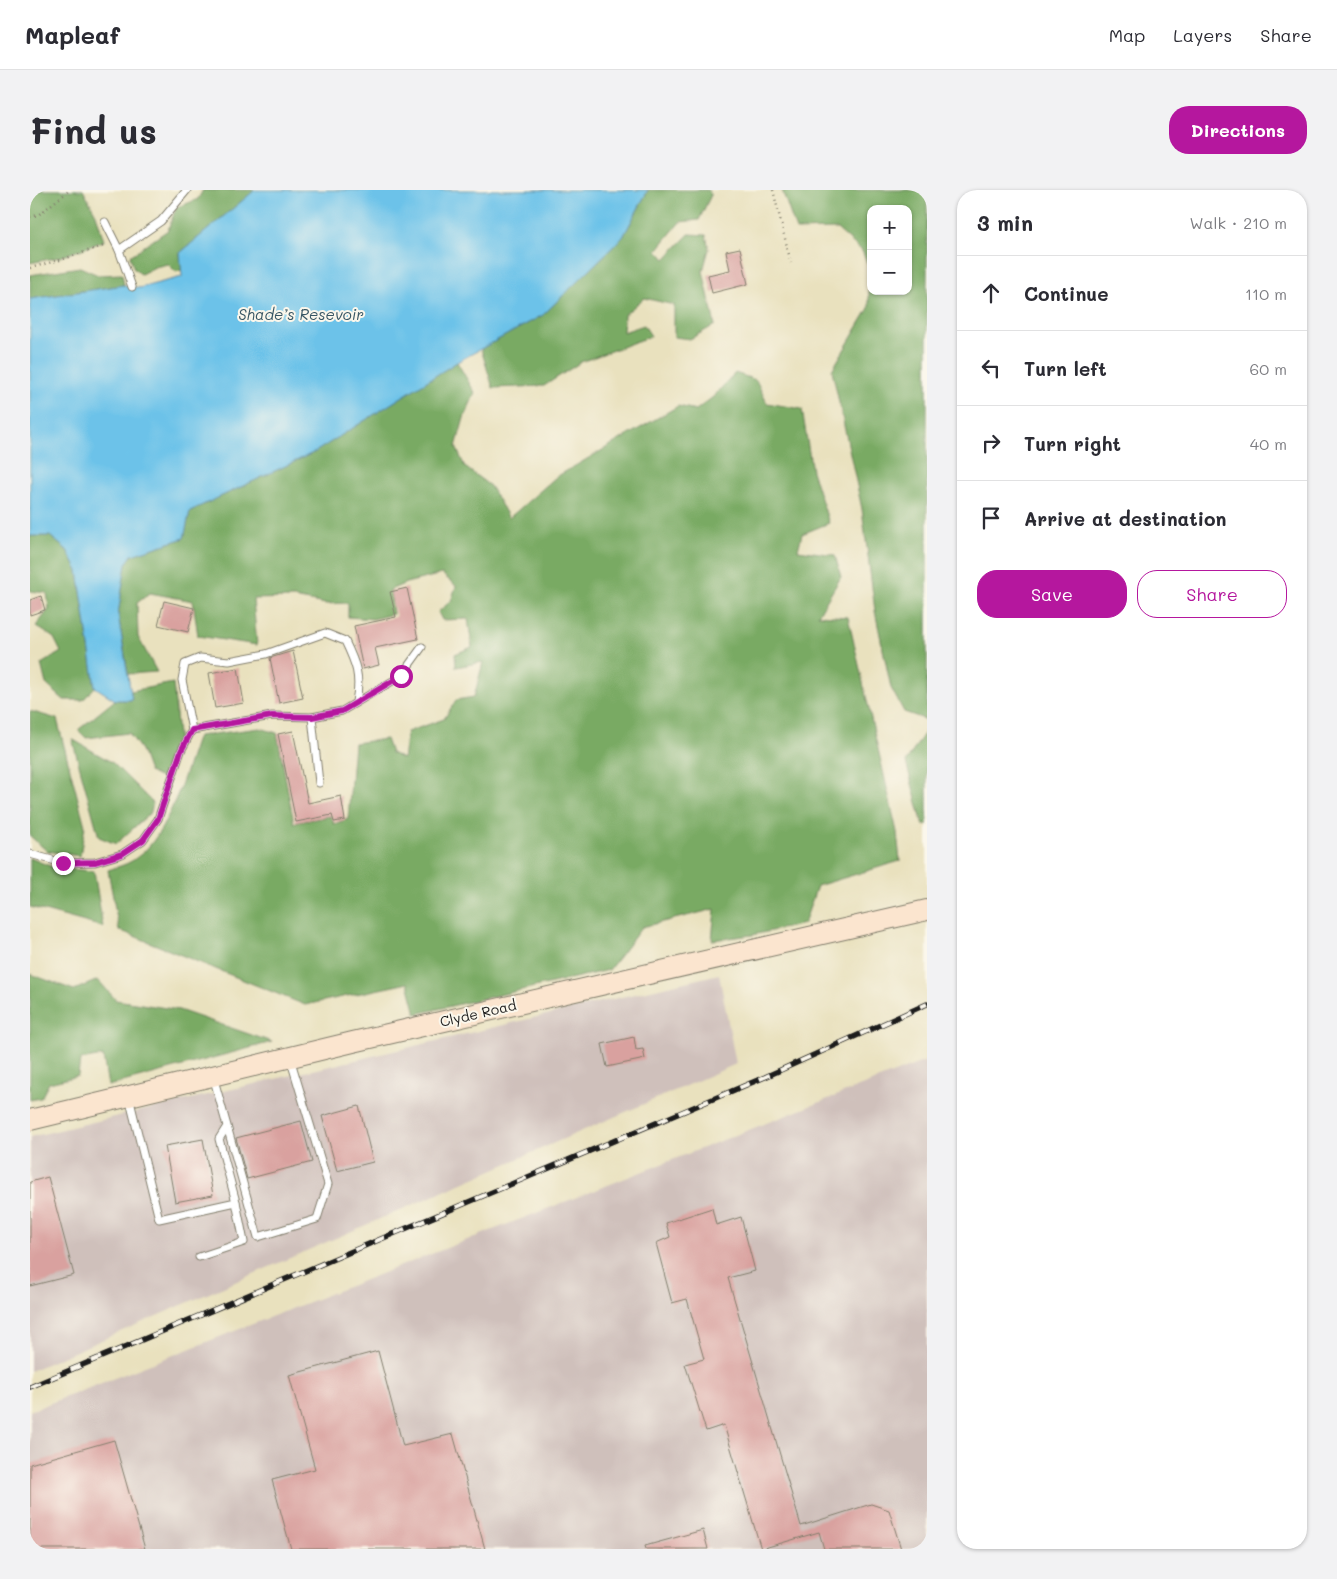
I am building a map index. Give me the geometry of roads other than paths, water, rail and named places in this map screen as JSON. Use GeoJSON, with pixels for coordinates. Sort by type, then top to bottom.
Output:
{"type":"FeatureCollection","features":[{"type":"Feature","properties":{"kind":"main road","name":"Clyde Road"},"geometry":{"type":"LineString","coordinates":[[30,1120],[290,1057],[927,910]]}},
{"type":"Feature","properties":{"kind":"lane"},"geometry":{"type":"LineString","coordinates":[[119,250],[161,221],[187,190]]}},
{"type":"Feature","properties":{"kind":"lane"},"geometry":{"type":"LineString","coordinates":[[105,222],[119,250],[132,286]]}},
{"type":"Feature","properties":{"kind":"lane"},"geometry":{"type":"LineString","coordinates":[[30,854],[63,863],[95,862],[122,854],[143,840],[158,819],[181,751],[192,730],[182,680],[185,664],[200,658],[229,662],[266,654],[325,634],[345,641],[356,664],[359,688],[356,702]]}},
{"type":"Feature","properties":{"kind":"lane"},"geometry":{"type":"LineString","coordinates":[[192,730],[272,716],[312,717],[342,711],[401,676],[422,647]]}},
{"type":"Feature","properties":{"kind":"lane"},"geometry":{"type":"LineString","coordinates":[[312,717],[319,783]]}},
{"type":"Feature","properties":{"kind":"lane"},"geometry":{"type":"LineString","coordinates":[[212,1076],[258,1237],[317,1219],[328,1184],[290,1057]]}},
{"type":"Feature","properties":{"kind":"lane"},"geometry":{"type":"LineString","coordinates":[[129,1096],[159,1219],[236,1202]]}},
{"type":"Feature","properties":{"kind":"lane"},"geometry":{"type":"LineString","coordinates":[[199,1257],[244,1242],[236,1202],[219,1139],[226,1128]]}},
{"type":"Feature","properties":{"kind":"water","name":"Shade’s Resevoir"},"geometry":{"type":"Polygon","coordinates":[[[255,190],[648,190],[623,237],[543,315],[457,362],[315,452],[190,511],[184,538],[132,555],[126,564],[118,614],[132,700],[115,700],[95,687],[78,571],[67,550],[50,536],[30,536],[30,299],[124,285],[139,288],[182,277],[180,253],[255,190]]]}},
{"type":"Feature","properties":{"kind":"railway"},"geometry":{"type":"LineString","coordinates":[[30,1387],[765,1077],[927,1004]]}}]}
